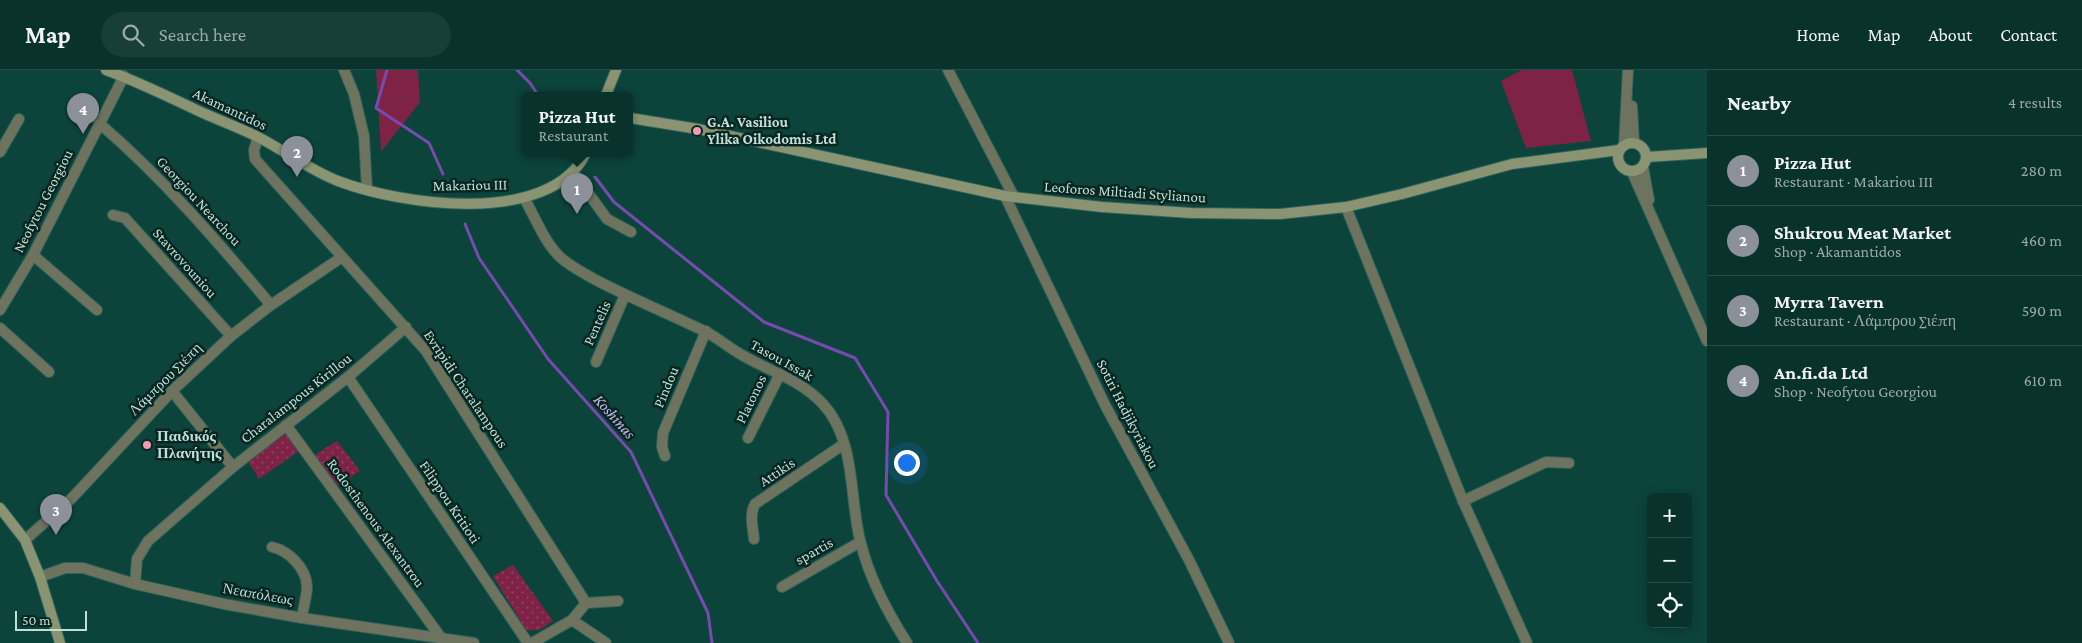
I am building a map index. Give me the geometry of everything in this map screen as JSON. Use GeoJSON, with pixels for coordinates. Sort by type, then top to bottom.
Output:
{"type":"FeatureCollection","features":[{"type":"Feature","properties":{"kind":"main road","name":"Akamantidos"},"geometry":{"type":"LineString","coordinates":[[106,70],[124,76],[258,137],[336,180],[367,190]]}},
{"type":"Feature","properties":{"kind":"main road"},"geometry":{"type":"LineString","coordinates":[[607,92],[616,70]]}},
{"type":"Feature","properties":{"kind":"main road"},"geometry":{"type":"LineString","coordinates":[[611,81],[612,92]]}},
{"type":"Feature","properties":{"kind":"main road","name":"Leoforos Miltiadi Stylianou"},"geometry":{"type":"LineString","coordinates":[[633,118],[757,142],[1009,197],[1102,207],[1191,213],[1280,214],[1346,207],[1512,164],[1624,153]]}},
{"type":"Feature","properties":{"kind":"main road"},"geometry":{"type":"LineString","coordinates":[[1645,158],[1642,146],[1624,153],[1632,172],[1645,158],[1706,153]]}},
{"type":"Feature","properties":{"kind":"main road","name":"Makariou III"},"geometry":{"type":"LineString","coordinates":[[367,190],[423,201],[496,202],[524,198],[551,188],[573,172],[583,157]]}},
{"type":"Feature","properties":{"kind":"main road"},"geometry":{"type":"LineString","coordinates":[[0,508],[25,540],[40,577],[60,643]]}},
{"type":"Feature","properties":{"kind":"street"},"geometry":{"type":"LineString","coordinates":[[344,70],[354,94],[364,136],[367,190]]}},
{"type":"Feature","properties":{"kind":"street","name":"Sotiri Hadjikyriakou"},"geometry":{"type":"LineString","coordinates":[[948,70],[1105,405],[1189,560],[1228,643]]}},
{"type":"Feature","properties":{"kind":"street"},"geometry":{"type":"LineString","coordinates":[[1624,153],[1629,70]]}},
{"type":"Feature","properties":{"kind":"street","name":"Neofytou Georgiou"},"geometry":{"type":"LineString","coordinates":[[0,310],[32,255],[124,76]]}},
{"type":"Feature","properties":{"kind":"street"},"geometry":{"type":"LineString","coordinates":[[0,152],[19,119]]}},
{"type":"Feature","properties":{"kind":"street","name":"Georgiou Nearchou"},"geometry":{"type":"LineString","coordinates":[[100,123],[153,172],[215,239],[271,305]]}},
{"type":"Feature","properties":{"kind":"street","name":"Evripidi Charalampous"},"geometry":{"type":"LineString","coordinates":[[258,137],[254,150],[255,159],[426,351],[586,603]]}},
{"type":"Feature","properties":{"kind":"street"},"geometry":{"type":"LineString","coordinates":[[1645,158],[1653,219]]}},
{"type":"Feature","properties":{"kind":"street"},"geometry":{"type":"LineString","coordinates":[[573,172],[608,219],[631,232]]}},
{"type":"Feature","properties":{"kind":"street"},"geometry":{"type":"LineString","coordinates":[[1632,172],[1707,341]]}},
{"type":"Feature","properties":{"kind":"street","name":"Tasou Issak"},"geometry":{"type":"LineString","coordinates":[[524,198],[559,257],[578,270],[625,296],[706,331],[742,356],[780,374],[813,394],[824,405],[834,419],[844,444],[848,460],[854,513],[860,542],[871,576],[887,610],[908,643]]}},
{"type":"Feature","properties":{"kind":"street"},"geometry":{"type":"LineString","coordinates":[[1346,207],[1463,500],[1528,643]]}},
{"type":"Feature","properties":{"kind":"street","name":"Stavrovouniou"},"geometry":{"type":"LineString","coordinates":[[113,215],[124,218],[231,336]]}},
{"type":"Feature","properties":{"kind":"street"},"geometry":{"type":"LineString","coordinates":[[32,255],[97,310]]}},
{"type":"Feature","properties":{"kind":"street","name":"Λάμπρου Σιέπη"},"geometry":{"type":"LineString","coordinates":[[25,540],[72,498],[172,391],[231,336],[271,305],[342,258]]}},
{"type":"Feature","properties":{"kind":"street","name":"Pentelis"},"geometry":{"type":"LineString","coordinates":[[596,362],[625,296]]}},
{"type":"Feature","properties":{"kind":"street","name":"Charalampous Kirillou"},"geometry":{"type":"LineString","coordinates":[[135,584],[137,559],[148,541],[233,467],[348,377],[406,327]]}},
{"type":"Feature","properties":{"kind":"street"},"geometry":{"type":"LineString","coordinates":[[0,328],[49,372]]}},
{"type":"Feature","properties":{"kind":"street","name":"Pindou"},"geometry":{"type":"LineString","coordinates":[[665,456],[662,447],[663,433],[706,331]]}},
{"type":"Feature","properties":{"kind":"street","name":"Platonos"},"geometry":{"type":"LineString","coordinates":[[748,438],[780,374]]}},
{"type":"Feature","properties":{"kind":"street","name":"Filippou Kritioti"},"geometry":{"type":"LineString","coordinates":[[348,377],[528,643]]}},
{"type":"Feature","properties":{"kind":"street"},"geometry":{"type":"LineString","coordinates":[[172,391],[233,467]]}},
{"type":"Feature","properties":{"kind":"street","name":"Rodosthenous Alexantrou"},"geometry":{"type":"LineString","coordinates":[[286,425],[442,639]]}},
{"type":"Feature","properties":{"kind":"street","name":"Attikis"},"geometry":{"type":"LineString","coordinates":[[754,539],[752,510],[756,504],[844,444]]}},
{"type":"Feature","properties":{"kind":"street"},"geometry":{"type":"LineString","coordinates":[[1463,500],[1546,462],[1569,463]]}},
{"type":"Feature","properties":{"kind":"street","name":"spartis"},"geometry":{"type":"LineString","coordinates":[[782,587],[860,542]]}},
{"type":"Feature","properties":{"kind":"street"},"geometry":{"type":"LineString","coordinates":[[272,547],[283,549],[298,563],[301,570],[307,586],[302,618]]}},
{"type":"Feature","properties":{"kind":"street","name":"Νεαπόλεως"},"geometry":{"type":"LineString","coordinates":[[40,577],[65,568],[83,568],[135,584],[224,604],[302,618],[474,643]]}},
{"type":"Feature","properties":{"kind":"street"},"geometry":{"type":"LineString","coordinates":[[532,643],[572,620],[586,603],[618,601]]}},
{"type":"Feature","properties":{"kind":"street"},"geometry":{"type":"LineString","coordinates":[[572,620],[606,643]]}},
{"type":"Feature","properties":{"kind":"shaded area"},"geometry":{"type":"Polygon","coordinates":[[[376,70],[418,70],[420,102],[381,152],[376,70]]]}},
{"type":"Feature","properties":{"kind":"shaded area"},"geometry":{"type":"Polygon","coordinates":[[[1522,70],[1572,70],[1591,141],[1526,148],[1501,81],[1522,70]]]}},
{"type":"Feature","properties":{"kind":"shaded area"},"geometry":{"type":"Polygon","coordinates":[[[285,432],[299,451],[259,479],[248,461],[285,432]]]}},
{"type":"Feature","properties":{"kind":"shaded area"},"geometry":{"type":"Polygon","coordinates":[[[337,441],[360,471],[336,487],[313,456],[337,441]]]}},
{"type":"Feature","properties":{"kind":"shaded area"},"geometry":{"type":"Polygon","coordinates":[[[513,565],[553,621],[539,630],[526,630],[493,576],[513,565]]]}},
{"type":"Feature","properties":{"kind":"waterway","name":"Koshinas"},"geometry":{"type":"LineString","coordinates":[[387,70],[376,108],[429,143],[443,174]]}},
{"type":"Feature","properties":{"kind":"waterway"},"geometry":{"type":"LineString","coordinates":[[517,70],[536,92]]}},
{"type":"Feature","properties":{"kind":"waterway"},"geometry":{"type":"LineString","coordinates":[[595,177],[614,202],[764,322],[855,358],[888,412],[886,495],[937,581],[978,643]]}},
{"type":"Feature","properties":{"kind":"waterway","name":"Koshinas"},"geometry":{"type":"LineString","coordinates":[[465,224],[479,258],[548,359],[631,452],[708,613],[712,643]]}},
{"type":"Feature","properties":{"kind":"place","name":"G.A. Vasiliou Ylika Oikodomis Ltd"},"geometry":{"type":"Point","coordinates":[697,131]}},
{"type":"Feature","properties":{"kind":"place","name":"An.fi.da Ltd"},"geometry":{"type":"Point","coordinates":[83,134]}},
{"type":"Feature","properties":{"kind":"place","name":"Shukrou Meat Market"},"geometry":{"type":"Point","coordinates":[297,177]}},
{"type":"Feature","properties":{"kind":"place","name":"Pizza Hut"},"geometry":{"type":"Point","coordinates":[577,214]}},
{"type":"Feature","properties":{"kind":"place","name":"Παιδικός Πλανήτης"},"geometry":{"type":"Point","coordinates":[147,445]}},
{"type":"Feature","properties":{"kind":"place","name":"Myrra Tavern"},"geometry":{"type":"Point","coordinates":[56,535]}}]}
